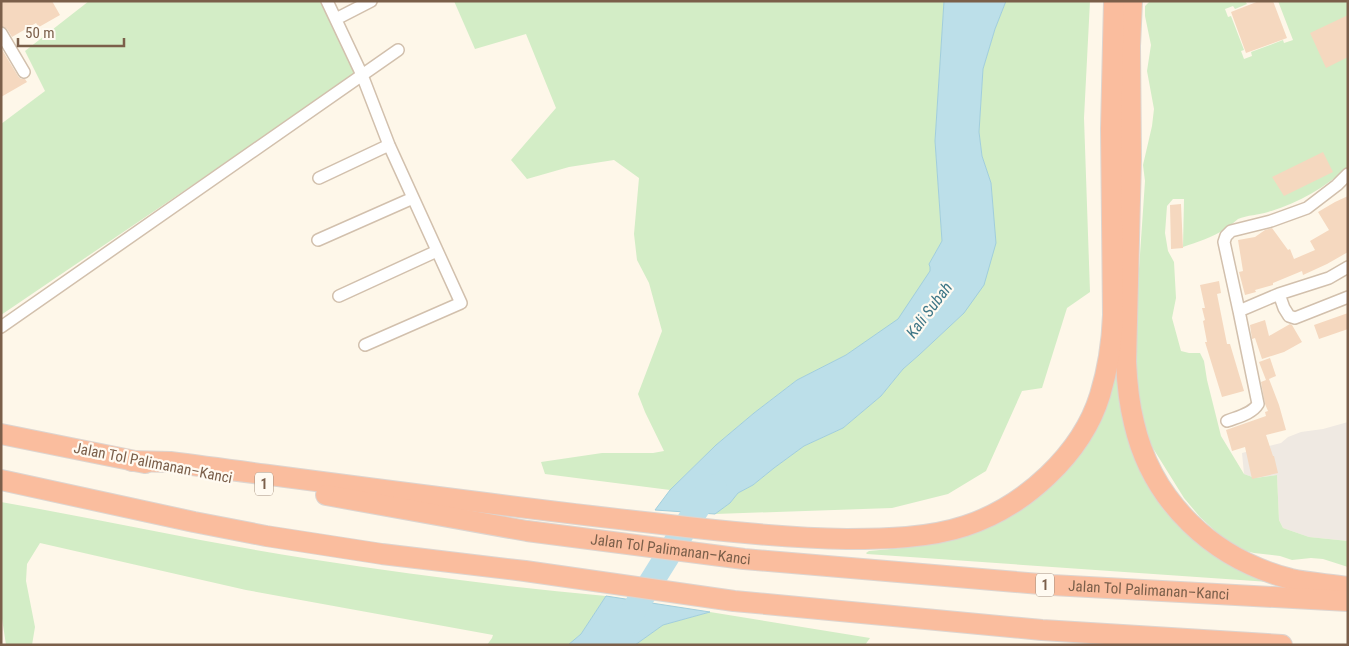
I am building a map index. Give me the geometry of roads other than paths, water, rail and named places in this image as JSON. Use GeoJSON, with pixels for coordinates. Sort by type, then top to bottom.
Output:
{"type":"FeatureCollection","features":[{"type":"Feature","properties":{"kind":"highway"},"geometry":{"type":"LineString","coordinates":[[132,461],[170,462],[534,510],[746,534],[818,538],[874,539],[921,536],[965,526],[1003,509],[1034,488],[1051,472],[1082,434],[1093,414],[1108,367],[1113,315],[1111,129],[1114,1]]}},
{"type":"Feature","properties":{"kind":"highway"},"geometry":{"type":"LineString","coordinates":[[1132,1],[1130,46],[1131,159],[1126,362],[1128,393],[1140,446],[1166,495],[1182,516],[1204,537],[1224,551],[1252,566],[1292,579],[1348,587]]}},
{"type":"Feature","properties":{"kind":"highway","name":"Jalan Tol Palimanan–Kanci"},"geometry":{"type":"LineString","coordinates":[[1,434],[132,461],[527,531],[744,559],[1052,585],[1348,601]]}},
{"type":"Feature","properties":{"kind":"highway"},"geometry":{"type":"LineString","coordinates":[[1,480],[266,536],[382,554],[525,571],[734,601],[1042,630],[1282,645]]}},
{"type":"Feature","properties":{"kind":"street"},"geometry":{"type":"LineString","coordinates":[[327,1],[362,75],[388,145],[461,303],[366,345]]}},
{"type":"Feature","properties":{"kind":"street"},"geometry":{"type":"LineString","coordinates":[[336,19],[370,1]]}},
{"type":"Feature","properties":{"kind":"street"},"geometry":{"type":"LineString","coordinates":[[1,33],[24,72]]}},
{"type":"Feature","properties":{"kind":"street"},"geometry":{"type":"LineString","coordinates":[[1,327],[398,50]]}},
{"type":"Feature","properties":{"kind":"street"},"geometry":{"type":"LineString","coordinates":[[319,178],[388,145]]}},
{"type":"Feature","properties":{"kind":"street"},"geometry":{"type":"LineString","coordinates":[[1227,421],[1250,412],[1258,404],[1224,239],[1236,229],[1271,221],[1306,208],[1338,185],[1348,174]]}},
{"type":"Feature","properties":{"kind":"street"},"geometry":{"type":"LineString","coordinates":[[318,240],[413,198]]}},
{"type":"Feature","properties":{"kind":"street"},"geometry":{"type":"LineString","coordinates":[[339,296],[437,251]]}},
{"type":"Feature","properties":{"kind":"street"},"geometry":{"type":"LineString","coordinates":[[1239,311],[1279,294],[1329,278],[1348,267]]}},
{"type":"Feature","properties":{"kind":"street"},"geometry":{"type":"LineString","coordinates":[[1279,294],[1289,316],[1295,318],[1348,297]]}},
{"type":"Feature","properties":{"kind":"water","name":"Kali Subah"},"geometry":{"type":"Polygon","coordinates":[[[944,1],[1006,1],[983,69],[979,132],[982,156],[991,183],[996,243],[984,285],[964,313],[903,369],[881,396],[843,428],[804,446],[753,485],[738,493],[730,503],[715,514],[655,510],[670,490],[716,445],[754,413],[797,380],[846,355],[898,319],[930,271],[929,264],[942,241],[935,141],[944,1]]]}},
{"type":"Feature","properties":{"kind":"water"},"geometry":{"type":"Polygon","coordinates":[[[606,596],[710,612],[663,625],[635,645],[568,645],[581,634],[606,596]]]}},
{"type":"Feature","properties":{"kind":"waterway"},"geometry":{"type":"LineString","coordinates":[[609,645],[617,637],[706,494],[714,487]]}}]}
